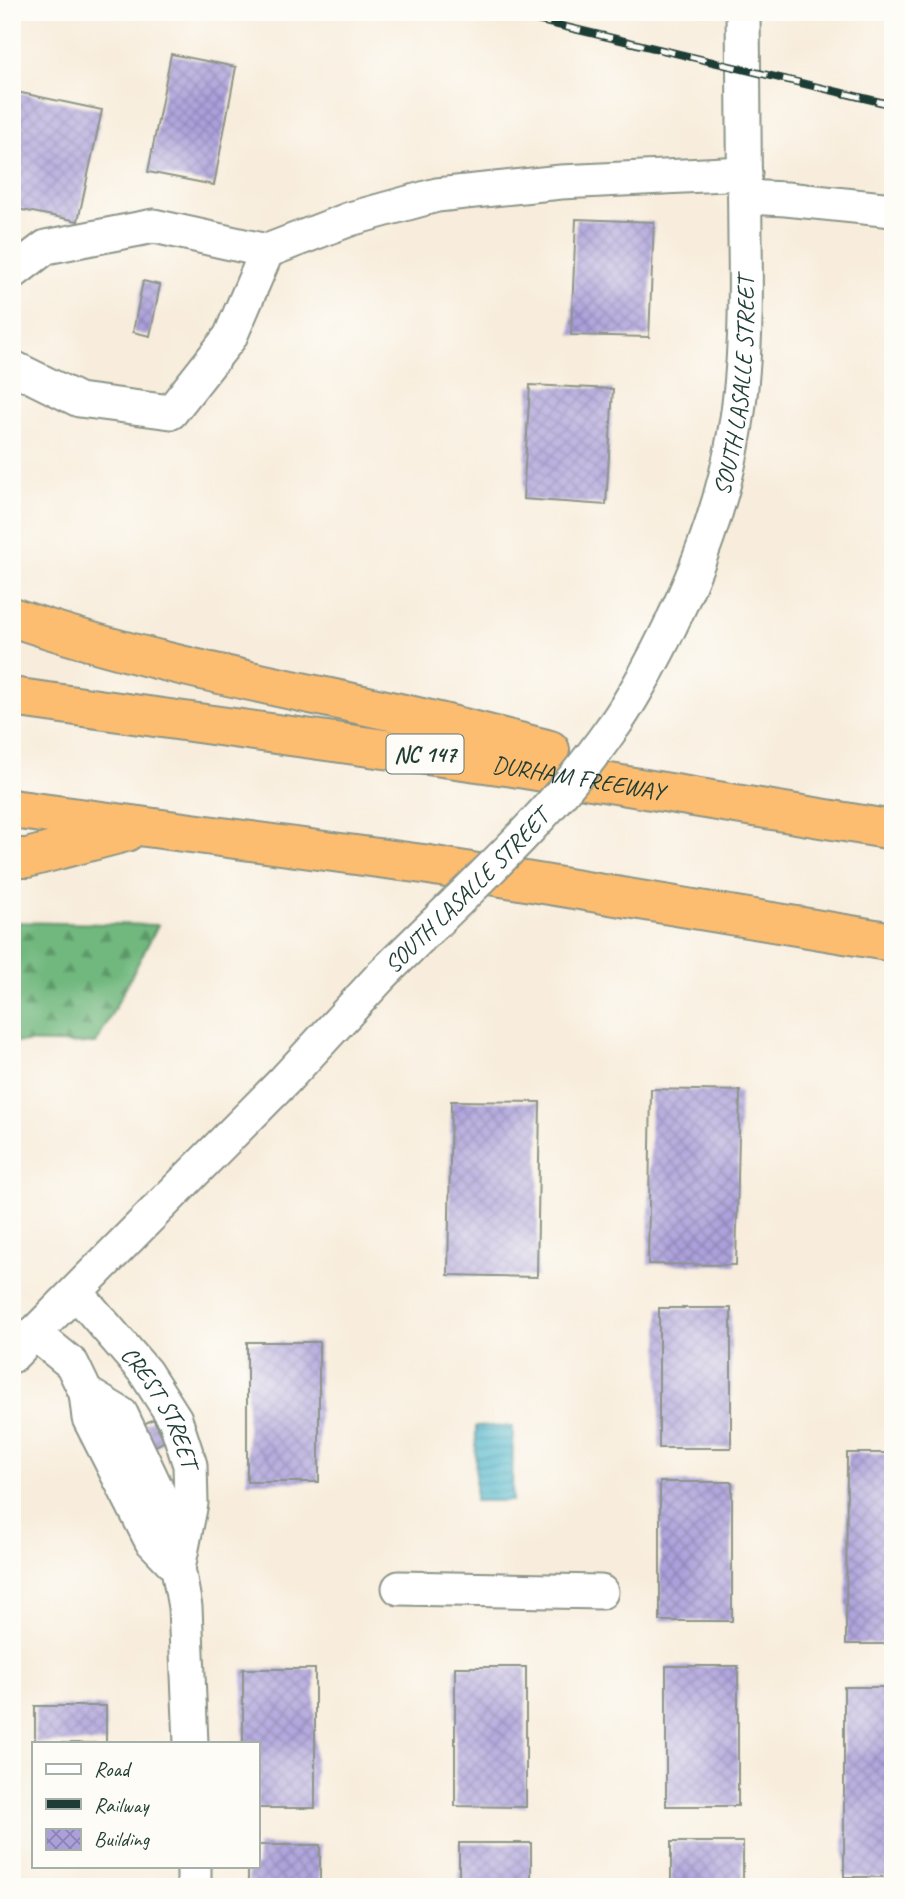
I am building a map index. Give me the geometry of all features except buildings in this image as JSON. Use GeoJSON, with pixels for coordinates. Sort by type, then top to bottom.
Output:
{"type":"FeatureCollection","features":[{"type":"Feature","properties":{"kind":"highway"},"geometry":{"type":"LineString","coordinates":[[12,617],[60,634],[139,655],[233,678],[410,715],[836,820]]}},
{"type":"Feature","properties":{"kind":"highway","name":"DURHAM FREEWAY"},"geometry":{"type":"LineString","coordinates":[[12,697],[513,767],[893,830]]}},
{"type":"Feature","properties":{"kind":"highway"},"geometry":{"type":"LineString","coordinates":[[12,809],[449,868],[893,942]]}},
{"type":"Feature","properties":{"kind":"highway"},"geometry":{"type":"LineString","coordinates":[[12,858],[27,858],[150,827]]}},
{"type":"Feature","properties":{"kind":"street","name":"SOUTH LASALLE STREET"},"geometry":{"type":"LineString","coordinates":[[23,1345],[284,1081],[382,975],[507,851],[566,786],[612,728],[676,619],[724,481],[735,431],[746,313],[743,12]]}},
{"type":"Feature","properties":{"kind":"street"},"geometry":{"type":"LineString","coordinates":[[12,272],[46,247],[155,226],[267,251],[350,219],[438,195],[561,182],[745,185],[786,199],[893,210]]}},
{"type":"Feature","properties":{"kind":"street"},"geometry":{"type":"LineString","coordinates":[[12,367],[79,400],[171,412],[230,337],[267,251]]}},
{"type":"Feature","properties":{"kind":"street","name":"CREST STREET"},"geometry":{"type":"LineString","coordinates":[[75,1292],[145,1372],[175,1419],[190,1465],[191,1503],[180,1555],[191,1742]]}},
{"type":"Feature","properties":{"kind":"street","name":"CREST STREET"},"geometry":{"type":"LineString","coordinates":[[23,1345],[72,1364],[86,1393],[89,1419],[151,1540],[180,1555]]}},
{"type":"Feature","properties":{"kind":"street"},"geometry":{"type":"LineString","coordinates":[[399,1588],[601,1592]]}},
{"type":"Feature","properties":{"kind":"street"},"geometry":{"type":"LineString","coordinates":[[194,1868],[194,1887]]}},
{"type":"Feature","properties":{"kind":"green space"},"geometry":{"type":"Polygon","coordinates":[[[12,922],[158,925],[96,1044],[12,1042],[12,922]]]}},
{"type":"Feature","properties":{"kind":"water"},"geometry":{"type":"Polygon","coordinates":[[[476,1426],[513,1427],[512,1501],[475,1501],[476,1426]]]}},
{"type":"Feature","properties":{"kind":"railway"},"geometry":{"type":"LineString","coordinates":[[503,12],[893,105]]}}]}
